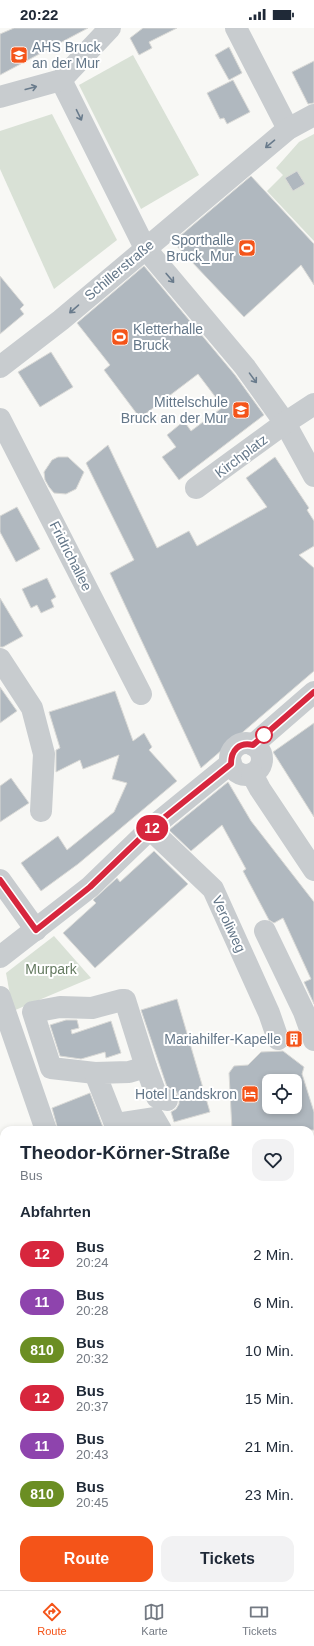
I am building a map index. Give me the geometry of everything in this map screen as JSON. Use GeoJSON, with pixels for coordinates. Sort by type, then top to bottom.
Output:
{"type":"FeatureCollection","features":[{"type":"Feature","properties":{"kind":"street"},"geometry":{"type":"LineString","coordinates":[[0,97],[61,80],[110,28]]}},
{"type":"Feature","properties":{"kind":"street"},"geometry":{"type":"LineString","coordinates":[[236,28],[288,129]]}},
{"type":"Feature","properties":{"kind":"street"},"geometry":{"type":"LineString","coordinates":[[61,80],[145,248],[245,366],[285,423],[314,476]]}},
{"type":"Feature","properties":{"kind":"street","name":"Schillerstraße"},"geometry":{"type":"LineString","coordinates":[[0,367],[61,320],[288,129],[314,115]]}},
{"type":"Feature","properties":{"kind":"street","name":"Kirchplatz"},"geometry":{"type":"LineString","coordinates":[[196,488],[285,423],[314,404]]}},
{"type":"Feature","properties":{"kind":"street","name":"Fridrichallee"},"geometry":{"type":"LineString","coordinates":[[0,419],[141,694]]}},
{"type":"Feature","properties":{"kind":"street"},"geometry":{"type":"LineString","coordinates":[[0,659],[32,708],[44,754],[41,811]]}},
{"type":"Feature","properties":{"kind":"street"},"geometry":{"type":"LineString","coordinates":[[253,745],[314,692]]}},
{"type":"Feature","properties":{"kind":"street"},"geometry":{"type":"LineString","coordinates":[[245,744],[253,745],[259,750],[262,759],[259,769],[252,774],[245,775],[240,773],[231,764],[231,756],[236,748],[245,744]]}},
{"type":"Feature","properties":{"kind":"street"},"geometry":{"type":"LineString","coordinates":[[0,957],[90,887],[150,829],[231,764]]}},
{"type":"Feature","properties":{"kind":"street"},"geometry":{"type":"LineString","coordinates":[[252,774],[260,789],[314,870]]}},
{"type":"Feature","properties":{"kind":"street","name":"Veroliweg"},"geometry":{"type":"LineString","coordinates":[[150,829],[213,889],[269,1013],[278,1039]]}},
{"type":"Feature","properties":{"kind":"street"},"geometry":{"type":"LineString","coordinates":[[0,880],[36,930]]}},
{"type":"Feature","properties":{"kind":"street"},"geometry":{"type":"LineString","coordinates":[[265,931],[309,1009],[314,1040]]}},
{"type":"Feature","properties":{"kind":"street"},"geometry":{"type":"LineString","coordinates":[[0,997],[45,1126]]}},
{"type":"Feature","properties":{"kind":"street"},"geometry":{"type":"LineString","coordinates":[[8,1020],[33,1012],[60,1007],[92,1008],[125,1000],[157,1097],[168,1100]]}},
{"type":"Feature","properties":{"kind":"street"},"geometry":{"type":"LineString","coordinates":[[33,1012],[51,1068],[95,1073],[129,1072],[146,1067]]}},
{"type":"Feature","properties":{"kind":"street"},"geometry":{"type":"LineString","coordinates":[[95,1073],[115,1124],[154,1118],[159,1126]]}},
{"type":"Feature","properties":{"kind":"green space"},"geometry":{"type":"Polygon","coordinates":[[[133,55],[199,175],[141,209],[79,85],[133,55]]]}},
{"type":"Feature","properties":{"kind":"green space"},"geometry":{"type":"Polygon","coordinates":[[[52,114],[117,240],[54,289],[0,169],[0,131],[52,114]]]}},
{"type":"Feature","properties":{"kind":"green space"},"geometry":{"type":"Polygon","coordinates":[[[314,134],[314,241],[267,191],[283,175],[276,168],[299,142],[314,134]]]}},
{"type":"Feature","properties":{"kind":"green space","name":"Murpark"},"geometry":{"type":"Polygon","coordinates":[[[54,936],[91,978],[13,1011],[6,973],[54,936]]]}},
{"type":"Feature","properties":{"kind":"building","name":"AHS Bruck an der Mur"},"geometry":{"type":"Polygon","coordinates":[[[14,28],[88,28],[0,75],[0,34],[14,28]]]}},
{"type":"Feature","properties":{"kind":"building"},"geometry":{"type":"Polygon","coordinates":[[[143,28],[177,28],[149,42],[152,48],[139,55],[130,38],[143,28]]]}},
{"type":"Feature","properties":{"kind":"building"},"geometry":{"type":"Polygon","coordinates":[[[229,47],[242,73],[229,80],[215,55],[229,47]]]}},
{"type":"Feature","properties":{"kind":"building"},"geometry":{"type":"Polygon","coordinates":[[[314,61],[314,103],[308,104],[292,72],[314,61]]]}},
{"type":"Feature","properties":{"kind":"building"},"geometry":{"type":"Polygon","coordinates":[[[233,80],[250,112],[227,124],[224,118],[220,119],[207,93],[233,80]]]}},
{"type":"Feature","properties":{"kind":"building"},"geometry":{"type":"Polygon","coordinates":[[[297,171],[305,184],[293,191],[285,178],[297,171]]]}},
{"type":"Feature","properties":{"kind":"building","name":"Sporthalle Bruck_Mur"},"geometry":{"type":"Polygon","coordinates":[[[251,176],[314,244],[314,285],[301,265],[244,317],[173,242],[251,176]]]}},
{"type":"Feature","properties":{"kind":"building"},"geometry":{"type":"Polygon","coordinates":[[[144,266],[235,375],[264,415],[179,480],[162,457],[176,447],[167,435],[184,421],[191,431],[223,407],[198,374],[140,418],[104,370],[110,365],[77,323],[144,266]]]}},
{"type":"Feature","properties":{"kind":"building"},"geometry":{"type":"Polygon","coordinates":[[[0,276],[24,305],[20,309],[24,314],[0,334],[0,276]]]}},
{"type":"Feature","properties":{"kind":"building"},"geometry":{"type":"Polygon","coordinates":[[[51,352],[73,387],[40,407],[18,372],[51,352]]]}},
{"type":"Feature","properties":{"kind":"building"},"geometry":{"type":"Polygon","coordinates":[[[108,445],[157,548],[189,531],[197,546],[267,507],[246,478],[275,457],[309,508],[307,510],[314,521],[314,546],[299,555],[314,568],[314,671],[201,768],[110,573],[134,560],[86,463],[108,445]]]}},
{"type":"Feature","properties":{"kind":"building"},"geometry":{"type":"Polygon","coordinates":[[[58,457],[68,457],[84,472],[76,489],[66,494],[54,493],[45,480],[44,472],[52,460],[58,457]]]}},
{"type":"Feature","properties":{"kind":"building"},"geometry":{"type":"Polygon","coordinates":[[[17,507],[40,549],[16,562],[0,532],[0,516],[17,507]]]}},
{"type":"Feature","properties":{"kind":"building"},"geometry":{"type":"Polygon","coordinates":[[[47,578],[56,597],[51,600],[54,607],[41,613],[37,605],[31,608],[22,589],[47,578]]]}},
{"type":"Feature","properties":{"kind":"building"},"geometry":{"type":"Polygon","coordinates":[[[0,598],[23,636],[3,647],[0,647],[0,598]]]}},
{"type":"Feature","properties":{"kind":"building"},"geometry":{"type":"Polygon","coordinates":[[[0,687],[17,711],[0,723],[0,687]]]}},
{"type":"Feature","properties":{"kind":"building"},"geometry":{"type":"Polygon","coordinates":[[[115,691],[133,741],[144,733],[152,747],[149,750],[177,781],[78,864],[41,891],[21,863],[58,836],[67,850],[114,812],[127,783],[112,779],[119,755],[83,769],[80,760],[56,772],[56,750],[60,748],[49,712],[115,691]]]}},
{"type":"Feature","properties":{"kind":"building"},"geometry":{"type":"Polygon","coordinates":[[[314,723],[314,817],[273,752],[314,723]]]}},
{"type":"Feature","properties":{"kind":"building"},"geometry":{"type":"Polygon","coordinates":[[[11,778],[29,803],[0,822],[0,786],[11,778]]]}},
{"type":"Feature","properties":{"kind":"building"},"geometry":{"type":"Polygon","coordinates":[[[228,782],[251,821],[314,902],[314,1004],[304,982],[311,979],[283,918],[274,923],[269,920],[243,871],[246,869],[222,825],[191,851],[169,830],[228,782]]]}},
{"type":"Feature","properties":{"kind":"building"},"geometry":{"type":"Polygon","coordinates":[[[154,851],[188,884],[95,968],[63,933],[96,903],[93,900],[117,878],[120,882],[154,851]]]}},
{"type":"Feature","properties":{"kind":"building"},"geometry":{"type":"Polygon","coordinates":[[[177,999],[210,1112],[174,1122],[171,1112],[176,1109],[179,1104],[179,1097],[176,1091],[167,1087],[141,1010],[177,999]]]}},
{"type":"Feature","properties":{"kind":"building"},"geometry":{"type":"Polygon","coordinates":[[[66,1020],[77,1020],[79,1028],[71,1030],[72,1034],[111,1021],[121,1053],[106,1058],[105,1052],[81,1059],[60,1056],[50,1025],[66,1020]]]}},
{"type":"Feature","properties":{"kind":"building","name":"Mariahilfer-Kapelle"},"geometry":{"type":"Polygon","coordinates":[[[297,1030],[302,1043],[290,1048],[290,1034],[297,1030]]]}},
{"type":"Feature","properties":{"kind":"building","name":"Hotel Landskron"},"geometry":{"type":"Polygon","coordinates":[[[283,1051],[304,1067],[302,1074],[314,1112],[314,1126],[232,1126],[229,1073],[234,1066],[248,1065],[261,1052],[283,1051]]]}},
{"type":"Feature","properties":{"kind":"building"},"geometry":{"type":"Polygon","coordinates":[[[90,1093],[102,1126],[57,1126],[52,1108],[90,1093]]]}},
{"type":"Feature","properties":{"kind":"bus line","name":"12"},"geometry":{"type":"LineString","coordinates":[[0,880],[36,930],[90,887],[150,829],[231,764],[231,756],[236,748],[245,744],[253,745],[314,692]]}},
{"type":"Feature","properties":{"kind":"place","name":"AHS Bruck an der Mur"},"geometry":{"type":"Point","coordinates":[19,55]}},
{"type":"Feature","properties":{"kind":"place","name":"Sporthalle Bruck_Mur"},"geometry":{"type":"Point","coordinates":[247,248]}},
{"type":"Feature","properties":{"kind":"place","name":"Kletterhalle Bruck"},"geometry":{"type":"Point","coordinates":[120,337]}},
{"type":"Feature","properties":{"kind":"place","name":"Mittelschule Bruck an der Mur"},"geometry":{"type":"Point","coordinates":[241,410]}},
{"type":"Feature","properties":{"kind":"place","name":"Mariahilfer-Kapelle"},"geometry":{"type":"Point","coordinates":[294,1039]}},
{"type":"Feature","properties":{"kind":"place","name":"Hotel Landskron"},"geometry":{"type":"Point","coordinates":[250,1094]}}]}
